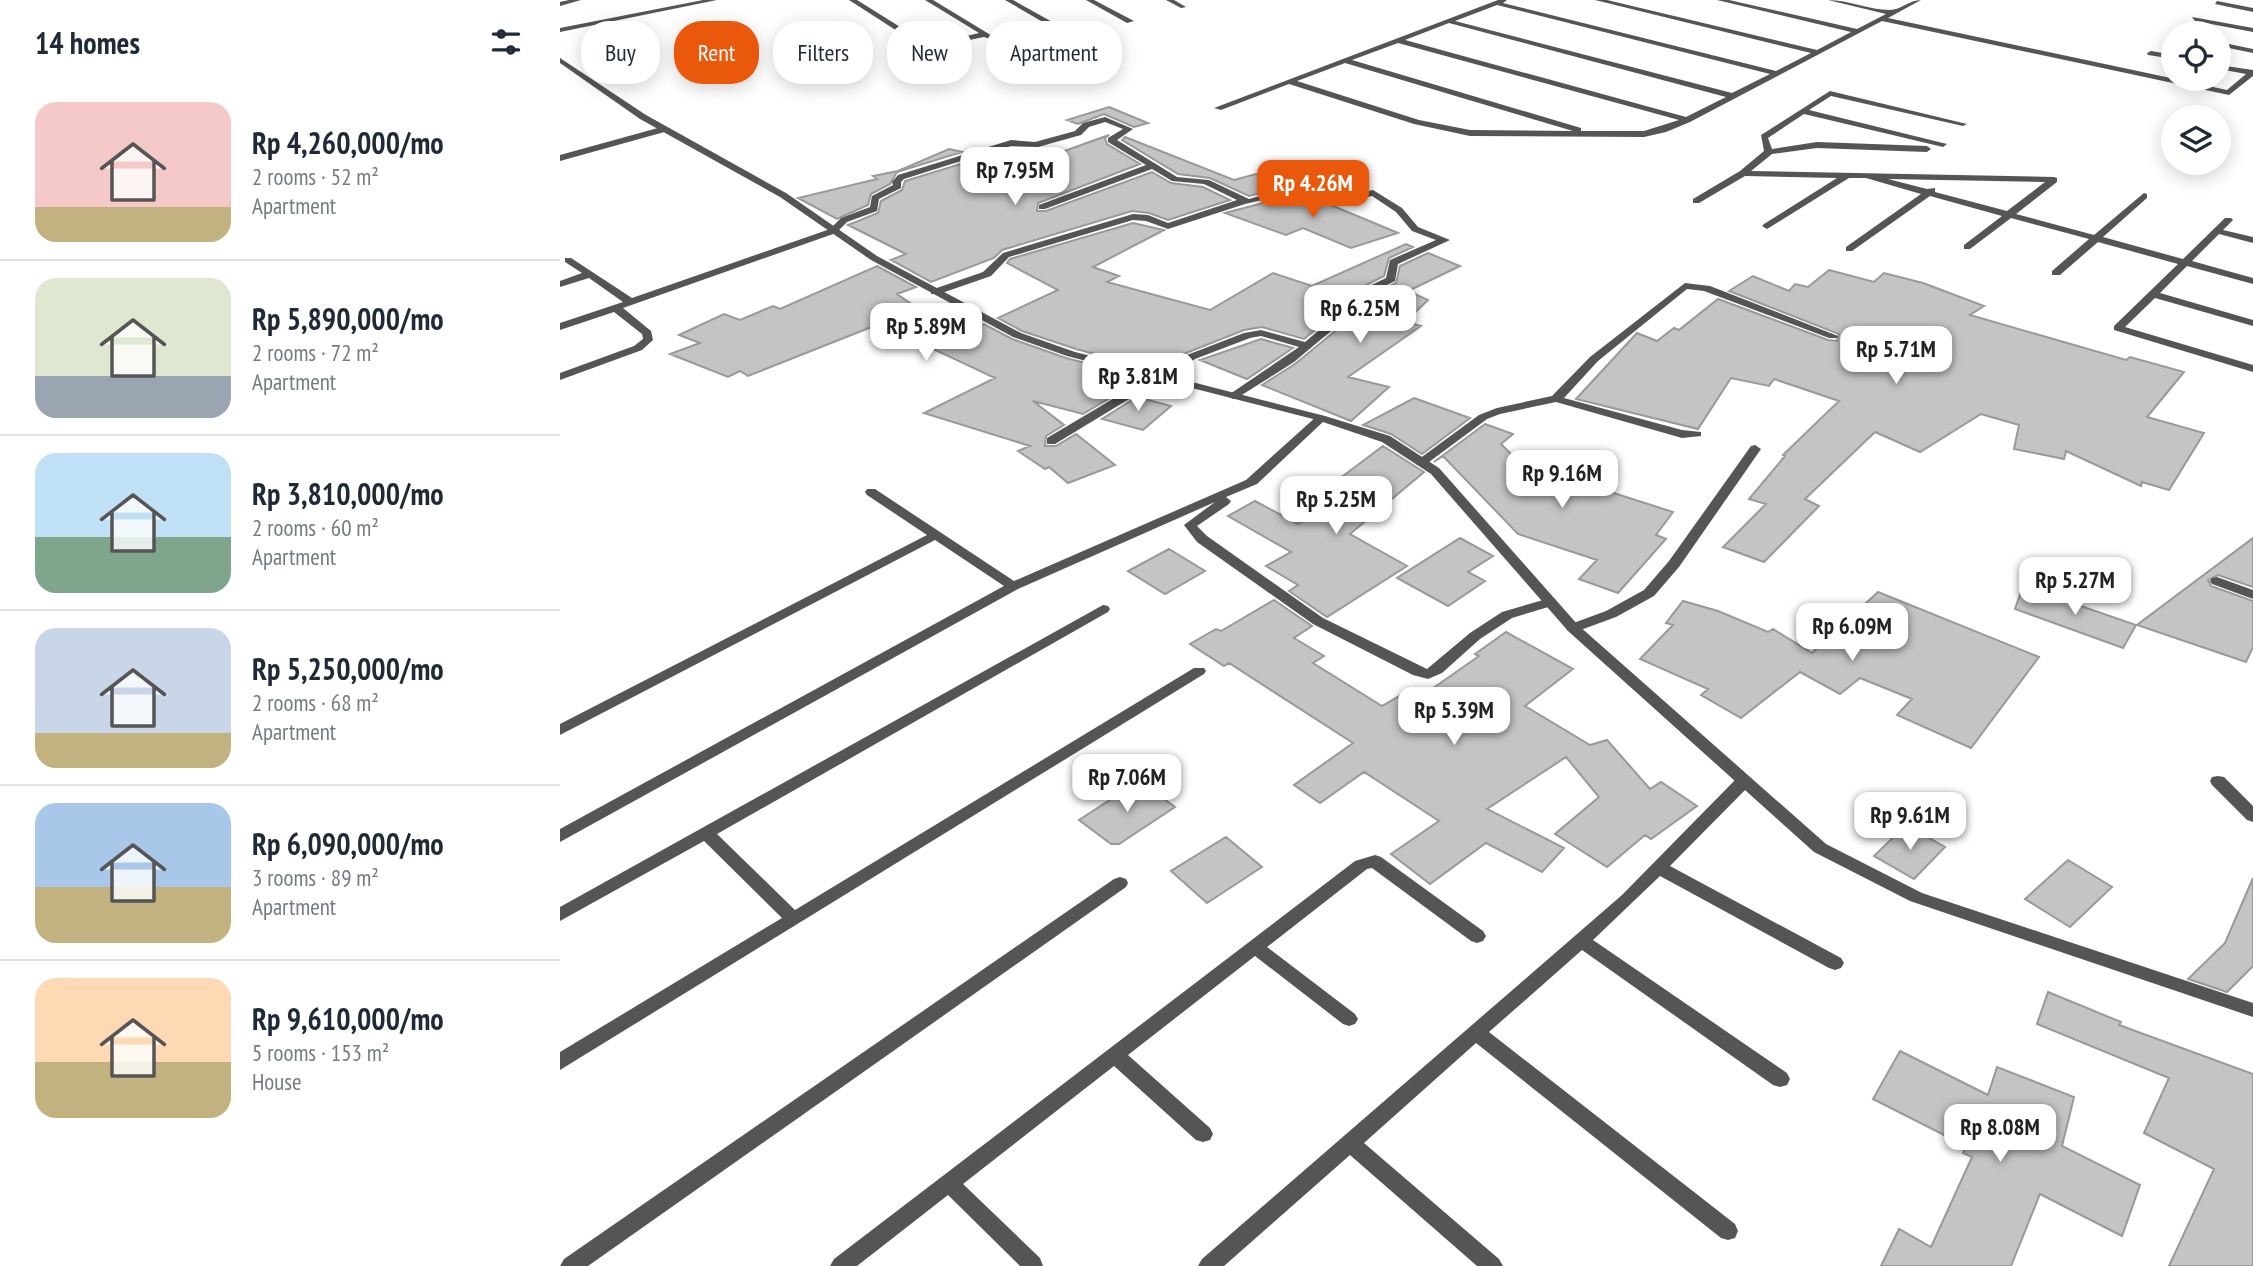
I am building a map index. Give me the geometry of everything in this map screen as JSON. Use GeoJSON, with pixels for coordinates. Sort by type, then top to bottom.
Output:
{"type":"FeatureCollection","features":[{"type":"Feature","properties":{"kind":"street"},"geometry":{"type":"LineString","coordinates":[[560,4],[577,0]]}},
{"type":"Feature","properties":{"kind":"street"},"geometry":{"type":"LineString","coordinates":[[560,30],[713,0]]}},
{"type":"Feature","properties":{"kind":"street"},"geometry":{"type":"LineString","coordinates":[[852,0],[928,47],[989,36],[928,0]]}},
{"type":"Feature","properties":{"kind":"street"},"geometry":{"type":"LineString","coordinates":[[1008,0],[1046,21]]}},
{"type":"Feature","properties":{"kind":"street"},"geometry":{"type":"LineString","coordinates":[[1089,0],[1130,21]]}},
{"type":"Feature","properties":{"kind":"street"},"geometry":{"type":"LineString","coordinates":[[1168,0],[1183,7]]}},
{"type":"Feature","properties":{"kind":"street"},"geometry":{"type":"LineString","coordinates":[[1598,0],[1817,52]]}},
{"type":"Feature","properties":{"kind":"street"},"geometry":{"type":"LineString","coordinates":[[1720,0],[1858,31]]}},
{"type":"Feature","properties":{"kind":"street"},"geometry":{"type":"LineString","coordinates":[[1832,0],[1892,13]]}},
{"type":"Feature","properties":{"kind":"street"},"geometry":{"type":"LineString","coordinates":[[1289,81],[1457,132],[1654,133],[1687,120],[1918,0]]}},
{"type":"Feature","properties":{"kind":"street"},"geometry":{"type":"LineString","coordinates":[[1218,108],[1499,1],[1776,74]]}},
{"type":"Feature","properties":{"kind":"street"},"geometry":{"type":"LineString","coordinates":[[2217,3],[2253,10]]}},
{"type":"Feature","properties":{"kind":"street"},"geometry":{"type":"LineString","coordinates":[[1881,19],[2229,93],[2252,73]]}},
{"type":"Feature","properties":{"kind":"street"},"geometry":{"type":"LineString","coordinates":[[2195,19],[2253,30]]}},
{"type":"Feature","properties":{"kind":"street"},"geometry":{"type":"LineString","coordinates":[[1448,21],[1733,96]]}},
{"type":"Feature","properties":{"kind":"street"},"geometry":{"type":"LineString","coordinates":[[1397,40],[1687,120]]}},
{"type":"Feature","properties":{"kind":"street"},"geometry":{"type":"LineString","coordinates":[[2231,46],[2253,51]]}},
{"type":"Feature","properties":{"kind":"street"},"geometry":{"type":"LineString","coordinates":[[2151,53],[2161,55]]}},
{"type":"Feature","properties":{"kind":"street"},"geometry":{"type":"LineString","coordinates":[[560,60],[605,93],[762,183],[833,231],[995,325],[1037,343],[1321,418],[1385,439],[1421,462],[1450,486],[1573,628],[1820,848],[1916,897],[2253,1010]]}},
{"type":"Feature","properties":{"kind":"street"},"geometry":{"type":"LineString","coordinates":[[1344,60],[1593,134]]}},
{"type":"Feature","properties":{"kind":"street"},"geometry":{"type":"LineString","coordinates":[[2231,69],[2252,73]]}},
{"type":"Feature","properties":{"kind":"street"},"geometry":{"type":"LineString","coordinates":[[2238,85],[2253,88]]}},
{"type":"Feature","properties":{"kind":"street"},"geometry":{"type":"LineString","coordinates":[[1769,152],[1764,137],[1830,93],[1963,124]]}},
{"type":"Feature","properties":{"kind":"street"},"geometry":{"type":"LineString","coordinates":[[1802,111],[1943,144]]}},
{"type":"Feature","properties":{"kind":"street"},"geometry":{"type":"LineString","coordinates":[[560,327],[833,231],[844,220],[874,209],[875,198],[898,186],[896,182],[901,177],[983,154],[1011,143],[1035,145],[1078,133],[1086,125],[1105,119],[1129,129],[1111,140],[1151,166],[1175,178],[1206,181],[1245,201]]}},
{"type":"Feature","properties":{"kind":"street"},"geometry":{"type":"LineString","coordinates":[[1843,145],[1868,127]]}},
{"type":"Feature","properties":{"kind":"street"},"geometry":{"type":"LineString","coordinates":[[560,158],[665,129]]}},
{"type":"Feature","properties":{"kind":"street"},"geometry":{"type":"LineString","coordinates":[[1696,201],[1743,173],[1769,152],[1817,145],[1927,149]]}},
{"type":"Feature","properties":{"kind":"street"},"geometry":{"type":"LineString","coordinates":[[983,154],[1034,181]]}},
{"type":"Feature","properties":{"kind":"street"},"geometry":{"type":"LineString","coordinates":[[1042,207],[1151,166]]}},
{"type":"Feature","properties":{"kind":"street"},"geometry":{"type":"LineString","coordinates":[[1743,173],[2054,180],[1968,247]]}},
{"type":"Feature","properties":{"kind":"street"},"geometry":{"type":"LineString","coordinates":[[1767,226],[1847,176]]}},
{"type":"Feature","properties":{"kind":"street"},"geometry":{"type":"LineString","coordinates":[[1867,176],[2253,281]]}},
{"type":"Feature","properties":{"kind":"street"},"geometry":{"type":"LineString","coordinates":[[1849,249],[1951,177]]}},
{"type":"Feature","properties":{"kind":"street"},"geometry":{"type":"LineString","coordinates":[[935,292],[987,274],[1006,255],[1133,217],[1148,218],[1168,226],[1245,201],[1307,186],[1321,188],[1345,199],[1373,193],[1399,210],[1415,229],[1445,240],[1393,262],[1391,279],[1353,298],[1333,324],[1290,360],[1233,396]]}},
{"type":"Feature","properties":{"kind":"street"},"geometry":{"type":"LineString","coordinates":[[2056,273],[2144,197]]}},
{"type":"Feature","properties":{"kind":"street"},"geometry":{"type":"LineString","coordinates":[[2228,220],[2118,328],[2253,369]]}},
{"type":"Feature","properties":{"kind":"street"},"geometry":{"type":"LineString","coordinates":[[2217,231],[2253,240]]}},
{"type":"Feature","properties":{"kind":"street"},"geometry":{"type":"LineString","coordinates":[[568,260],[630,302]]}},
{"type":"Feature","properties":{"kind":"street"},"geometry":{"type":"LineString","coordinates":[[560,284],[590,274]]}},
{"type":"Feature","properties":{"kind":"street"},"geometry":{"type":"LineString","coordinates":[[1556,399],[1602,351],[1685,286],[1706,288],[1833,336]]}},
{"type":"Feature","properties":{"kind":"street"},"geometry":{"type":"LineString","coordinates":[[2152,295],[2253,323]]}},
{"type":"Feature","properties":{"kind":"street"},"geometry":{"type":"LineString","coordinates":[[560,377],[638,348],[648,340],[647,333],[616,308]]}},
{"type":"Feature","properties":{"kind":"street"},"geometry":{"type":"LineString","coordinates":[[1051,441],[1191,357],[1255,333],[1306,345]]}},
{"type":"Feature","properties":{"kind":"street"},"geometry":{"type":"LineString","coordinates":[[1421,462],[1483,417],[1556,399],[1682,434],[1697,434]]}},
{"type":"Feature","properties":{"kind":"street"},"geometry":{"type":"LineString","coordinates":[[1321,418],[1253,481],[1196,518],[1190,525],[1192,529],[1318,621],[1418,672],[1428,674],[1437,670],[1475,636],[1507,614],[1550,602]]}},
{"type":"Feature","properties":{"kind":"street"},"geometry":{"type":"LineString","coordinates":[[1573,628],[1611,614],[1649,593],[1674,564],[1755,449]]}},
{"type":"Feature","properties":{"kind":"street"},"geometry":{"type":"LineString","coordinates":[[560,836],[1013,586],[1253,481]]}},
{"type":"Feature","properties":{"kind":"street"},"geometry":{"type":"LineString","coordinates":[[871,492],[1013,586]]}},
{"type":"Feature","properties":{"kind":"street"},"geometry":{"type":"LineString","coordinates":[[560,730],[936,535]]}},
{"type":"Feature","properties":{"kind":"street"},"geometry":{"type":"LineString","coordinates":[[2217,582],[2253,595]]}},
{"type":"Feature","properties":{"kind":"street"},"geometry":{"type":"LineString","coordinates":[[560,915],[1103,610]]}},
{"type":"Feature","properties":{"kind":"street"},"geometry":{"type":"LineString","coordinates":[[560,1062],[792,917],[1199,671]]}},
{"type":"Feature","properties":{"kind":"street"},"geometry":{"type":"LineString","coordinates":[[1209,1266],[1581,940],[1659,868],[1744,781]]}},
{"type":"Feature","properties":{"kind":"street"},"geometry":{"type":"LineString","coordinates":[[2218,781],[2253,816]]}},
{"type":"Feature","properties":{"kind":"street"},"geometry":{"type":"LineString","coordinates":[[705,832],[792,917]]}},
{"type":"Feature","properties":{"kind":"street"},"geometry":{"type":"LineString","coordinates":[[842,1266],[1350,872],[1375,861],[1477,936]]}},
{"type":"Feature","properties":{"kind":"street"},"geometry":{"type":"LineString","coordinates":[[1659,868],[1835,962]]}},
{"type":"Feature","properties":{"kind":"street"},"geometry":{"type":"LineString","coordinates":[[571,1266],[1120,883]]}},
{"type":"Feature","properties":{"kind":"street"},"geometry":{"type":"LineString","coordinates":[[1581,940],[1780,1079]]}},
{"type":"Feature","properties":{"kind":"street"},"geometry":{"type":"LineString","coordinates":[[1254,946],[1349,1019]]}},
{"type":"Feature","properties":{"kind":"street"},"geometry":{"type":"LineString","coordinates":[[1476,1032],[1728,1231]]}},
{"type":"Feature","properties":{"kind":"street"},"geometry":{"type":"LineString","coordinates":[[1115,1055],[1203,1134]]}},
{"type":"Feature","properties":{"kind":"street"},"geometry":{"type":"LineString","coordinates":[[1350,1143],[1492,1266]]}},
{"type":"Feature","properties":{"kind":"street"},"geometry":{"type":"LineString","coordinates":[[949,1183],[1033,1265]]}},
{"type":"Feature","properties":{"kind":"building"},"geometry":{"type":"Polygon","coordinates":[[[1109,107],[1148,123],[1134,127],[1104,114],[1078,124],[1067,120],[1109,107]]]}},
{"type":"Feature","properties":{"kind":"building"},"geometry":{"type":"Polygon","coordinates":[[[1109,135],[1105,138],[1107,144],[1140,164],[1038,203],[1037,211],[1046,211],[1152,172],[1171,183],[1203,187],[1230,200],[1168,220],[1149,213],[1132,211],[1002,250],[994,258],[931,282],[891,260],[906,254],[848,225],[878,213],[881,201],[902,190],[905,181],[980,158],[1030,185],[1037,186],[1038,177],[1020,167],[1109,135]]]}},
{"type":"Feature","properties":{"kind":"building"},"geometry":{"type":"Polygon","coordinates":[[[1125,137],[1234,180],[1256,174],[1286,186],[1249,196],[1210,178],[1178,174],[1122,140],[1125,137]]]}},
{"type":"Feature","properties":{"kind":"building"},"geometry":{"type":"Polygon","coordinates":[[[949,149],[962,152],[897,172],[890,184],[871,194],[868,205],[837,219],[798,198],[877,179],[873,176],[898,171],[949,149]]]}},
{"type":"Feature","properties":{"kind":"building"},"geometry":{"type":"Polygon","coordinates":[[[1302,193],[1398,233],[1351,248],[1303,228],[1286,235],[1225,213],[1302,193]]]}},
{"type":"Feature","properties":{"kind":"building"},"geometry":{"type":"Polygon","coordinates":[[[1133,223],[1164,230],[1093,267],[1119,276],[1107,282],[1210,310],[1273,273],[1312,286],[1406,244],[1413,247],[1389,258],[1384,276],[1348,294],[1327,320],[1304,339],[1262,327],[1244,330],[1186,353],[1156,370],[1076,349],[1022,331],[998,318],[1058,290],[1007,263],[1010,259],[1133,223]]]}},
{"type":"Feature","properties":{"kind":"building"},"geometry":{"type":"Polygon","coordinates":[[[1428,253],[1460,266],[1408,291],[1428,300],[1405,322],[1421,326],[1348,377],[1389,387],[1351,421],[1262,385],[1295,364],[1339,328],[1359,302],[1396,283],[1400,266],[1428,253]]]}},
{"type":"Feature","properties":{"kind":"building"},"geometry":{"type":"Polygon","coordinates":[[[877,266],[916,287],[897,294],[958,336],[984,324],[1012,339],[1066,358],[1143,378],[1083,414],[1033,401],[1064,425],[1046,436],[1045,446],[1056,446],[1076,434],[1115,465],[1068,483],[1049,467],[1045,469],[1018,451],[1030,446],[924,413],[995,378],[908,337],[894,342],[874,326],[748,376],[740,371],[728,377],[670,354],[700,343],[679,335],[724,314],[740,320],[773,306],[780,309],[877,266]]]}},
{"type":"Feature","properties":{"kind":"building"},"geometry":{"type":"Polygon","coordinates":[[[1829,270],[1874,282],[1884,273],[1923,283],[1984,306],[1970,315],[2126,360],[2130,357],[2184,372],[2147,417],[2204,433],[2169,490],[2142,482],[2141,486],[2066,451],[2064,459],[2014,449],[2019,425],[1981,414],[1920,452],[1875,432],[1805,499],[1819,506],[1764,562],[1723,547],[1766,504],[1749,499],[1785,456],[1783,455],[1839,401],[1774,379],[1769,386],[1731,378],[1698,429],[1576,399],[1637,333],[1657,341],[1674,328],[1679,330],[1718,299],[1837,341],[1839,334],[1729,291],[1753,276],[1789,291],[1795,284],[1808,287],[1829,270]]]}},
{"type":"Feature","properties":{"kind":"building"},"geometry":{"type":"Polygon","coordinates":[[[1261,339],[1293,348],[1247,379],[1200,360],[1261,339]]]}},
{"type":"Feature","properties":{"kind":"building"},"geometry":{"type":"Polygon","coordinates":[[[1137,397],[1171,406],[1143,430],[1102,419],[1137,397]]]}},
{"type":"Feature","properties":{"kind":"building"},"geometry":{"type":"Polygon","coordinates":[[[1414,398],[1470,418],[1422,454],[1391,434],[1363,425],[1414,398]]]}},
{"type":"Feature","properties":{"kind":"building"},"geometry":{"type":"Polygon","coordinates":[[[1485,424],[1513,434],[1501,444],[1538,481],[1548,472],[1673,512],[1656,535],[1666,539],[1618,593],[1579,579],[1597,560],[1518,534],[1443,456],[1434,462],[1485,424]]]}},
{"type":"Feature","properties":{"kind":"building"},"geometry":{"type":"Polygon","coordinates":[[[1383,446],[1424,472],[1350,534],[1407,566],[1327,617],[1289,591],[1298,585],[1266,566],[1291,552],[1228,516],[1255,501],[1298,524],[1357,492],[1335,482],[1383,446]]]}},
{"type":"Feature","properties":{"kind":"building"},"geometry":{"type":"Polygon","coordinates":[[[1460,538],[1493,556],[1468,572],[1485,581],[1448,606],[1397,578],[1460,538]]]}},
{"type":"Feature","properties":{"kind":"building"},"geometry":{"type":"Polygon","coordinates":[[[2253,538],[2253,587],[2218,575],[2208,580],[2211,586],[2253,601],[2253,647],[2246,662],[2137,625],[2253,538]]]}},
{"type":"Feature","properties":{"kind":"building"},"geometry":{"type":"Polygon","coordinates":[[[1169,549],[1205,571],[1165,594],[1128,571],[1169,549]]]}},
{"type":"Feature","properties":{"kind":"building"},"geometry":{"type":"Polygon","coordinates":[[[2023,586],[2136,625],[2123,648],[2015,609],[2023,586]]]}},
{"type":"Feature","properties":{"kind":"building"},"geometry":{"type":"Polygon","coordinates":[[[1878,592],[2039,657],[1971,748],[1897,715],[1912,699],[1860,678],[1840,694],[1800,672],[1741,718],[1701,695],[1708,689],[1640,659],[1673,625],[1666,623],[1683,601],[1718,611],[1768,632],[1773,629],[1812,653],[1878,592]]]}},
{"type":"Feature","properties":{"kind":"building"},"geometry":{"type":"Polygon","coordinates":[[[1274,600],[1312,626],[1294,638],[1324,656],[1313,663],[1382,706],[1406,692],[1416,700],[1479,656],[1475,654],[1506,632],[1573,669],[1525,706],[1590,745],[1607,740],[1650,789],[1661,782],[1697,806],[1651,839],[1645,835],[1607,867],[1555,834],[1599,797],[1566,757],[1487,809],[1564,848],[1542,872],[1486,843],[1430,884],[1391,854],[1439,821],[1364,772],[1320,803],[1294,785],[1353,743],[1229,663],[1224,666],[1190,644],[1216,629],[1221,631],[1274,600]]]}},
{"type":"Feature","properties":{"kind":"building"},"geometry":{"type":"Polygon","coordinates":[[[1139,781],[1175,807],[1119,844],[1111,844],[1079,820],[1139,781]]]}},
{"type":"Feature","properties":{"kind":"building"},"geometry":{"type":"Polygon","coordinates":[[[1906,825],[1945,847],[1914,879],[1874,856],[1906,825]]]}},
{"type":"Feature","properties":{"kind":"building"},"geometry":{"type":"Polygon","coordinates":[[[1226,837],[1262,867],[1207,903],[1171,871],[1226,837]]]}},
{"type":"Feature","properties":{"kind":"building"},"geometry":{"type":"Polygon","coordinates":[[[2068,860],[2112,887],[2070,927],[2025,899],[2068,860]]]}},
{"type":"Feature","properties":{"kind":"building"},"geometry":{"type":"Polygon","coordinates":[[[2253,878],[2253,966],[2227,992],[2188,979],[2225,943],[2253,878]]]}},
{"type":"Feature","properties":{"kind":"building"},"geometry":{"type":"Polygon","coordinates":[[[2048,992],[2121,1022],[2119,1025],[2253,1074],[2253,1266],[2169,1266],[2214,1169],[2144,1133],[2169,1078],[2037,1024],[2048,992]]]}},
{"type":"Feature","properties":{"kind":"building"},"geometry":{"type":"Polygon","coordinates":[[[1900,1051],[1988,1095],[1997,1067],[2074,1097],[2062,1146],[2140,1185],[2122,1236],[2040,1194],[2011,1266],[1881,1266],[1899,1229],[1931,1247],[1972,1157],[1963,1153],[1966,1146],[1873,1099],[1900,1051]]]}}]}
